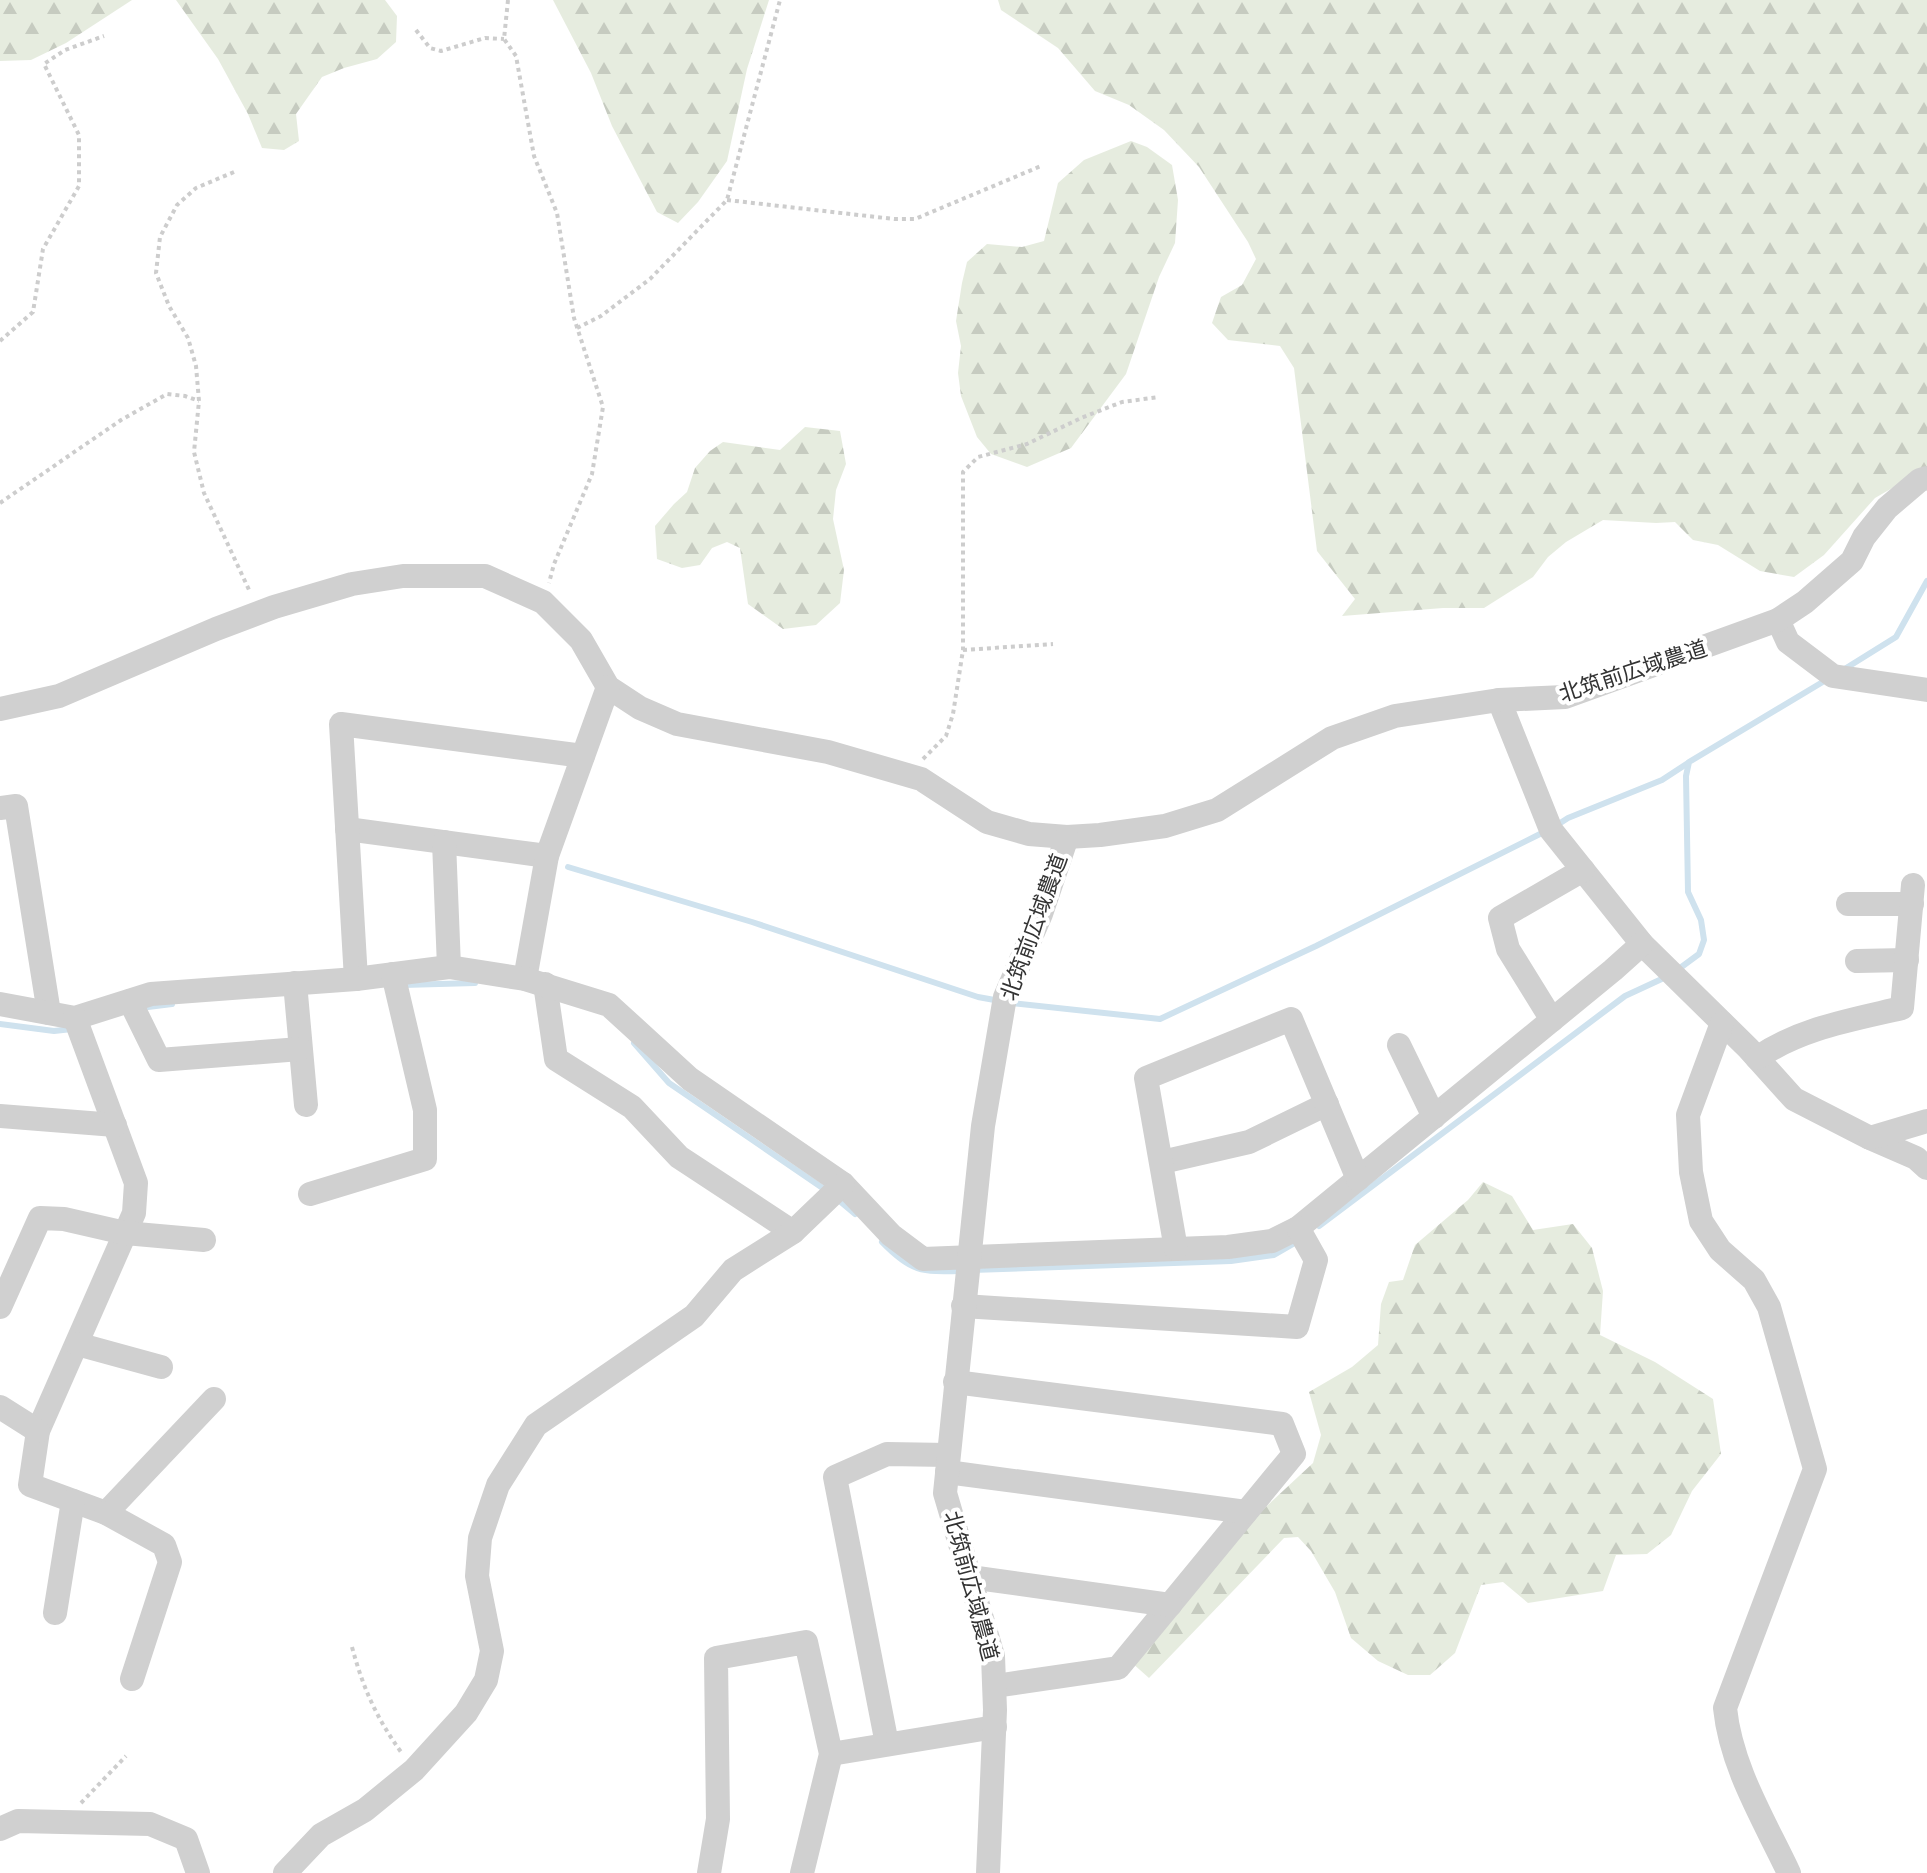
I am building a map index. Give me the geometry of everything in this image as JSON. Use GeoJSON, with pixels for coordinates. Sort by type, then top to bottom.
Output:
{"type":"FeatureCollection","features":[{"type":"Feature","properties":{"kind":"street","name":"北筑前広域農道"},"geometry":{"type":"LineString","coordinates":[[988,1873],[995,1727],[993,1656],[945,1493],[947,1464],[983,1126],[1005,997],[1041,914],[1067,837],[1100,835],[1178,822],[1217,810],[1332,738],[1395,716],[1499,700],[1565,697],[1778,620],[1852,561],[1864,537],[1887,508],[1920,480],[1927,478]]}},
{"type":"Feature","properties":{"kind":"street"},"geometry":{"type":"LineString","coordinates":[[0,709],[59,696],[259,613],[352,584],[403,576],[485,576],[543,602],[581,640],[608,687],[640,708],[677,724],[828,752],[921,779],[987,822],[1029,834],[1067,837]]}},
{"type":"Feature","properties":{"kind":"street"},"geometry":{"type":"LineString","coordinates":[[1778,620],[1788,642],[1833,676],[1927,690]]}},
{"type":"Feature","properties":{"kind":"street"},"geometry":{"type":"LineString","coordinates":[[608,687],[547,856],[535,982],[556,1059],[632,1107],[679,1157],[793,1232]]}},
{"type":"Feature","properties":{"kind":"street"},"geometry":{"type":"LineString","coordinates":[[1499,700],[1551,830],[1642,944],[1794,1099],[1916,1158],[1927,1168]]}},
{"type":"Feature","properties":{"kind":"street"},"geometry":{"type":"LineString","coordinates":[[356,979],[341,724],[583,756]]}},
{"type":"Feature","properties":{"kind":"street"},"geometry":{"type":"LineString","coordinates":[[0,808],[16,806],[49,1013]]}},
{"type":"Feature","properties":{"kind":"street"},"geometry":{"type":"LineString","coordinates":[[347,829],[547,856]]}},
{"type":"Feature","properties":{"kind":"street"},"geometry":{"type":"LineString","coordinates":[[444,842],[449,967]]}},
{"type":"Feature","properties":{"kind":"street"},"geometry":{"type":"LineString","coordinates":[[1552,1020],[1508,949],[1500,918],[1583,870]]}},
{"type":"Feature","properties":{"kind":"street"},"geometry":{"type":"LineString","coordinates":[[1757,1058],[1780,1042],[1813,1029],[1902,1008],[1912,895],[1848,904]]}},
{"type":"Feature","properties":{"kind":"street"},"geometry":{"type":"LineString","coordinates":[[0,1004],[75,1018],[151,994],[356,979],[449,967],[535,982],[609,1005],[690,1079],[843,1184],[891,1235],[923,1259],[969,1258],[1228,1247],[1272,1241],[1298,1228],[1642,944]]}},
{"type":"Feature","properties":{"kind":"street"},"geometry":{"type":"LineString","coordinates":[[1857,961],[1907,960]]}},
{"type":"Feature","properties":{"kind":"street"},"geometry":{"type":"LineString","coordinates":[[310,1194],[425,1159],[425,1110],[393,974]]}},
{"type":"Feature","properties":{"kind":"street"},"geometry":{"type":"LineString","coordinates":[[295,983],[306,1105]]}},
{"type":"Feature","properties":{"kind":"street"},"geometry":{"type":"LineString","coordinates":[[130,1001],[159,1060],[300,1049]]}},
{"type":"Feature","properties":{"kind":"street"},"geometry":{"type":"LineString","coordinates":[[75,1018],[136,1183],[134,1213],[38,1431],[30,1485],[106,1513],[164,1545],[170,1562],[132,1679]]}},
{"type":"Feature","properties":{"kind":"street"},"geometry":{"type":"LineString","coordinates":[[1176,1249],[1146,1078],[1291,1019],[1358,1179]]}},
{"type":"Feature","properties":{"kind":"street"},"geometry":{"type":"LineString","coordinates":[[1722,1023],[1688,1115],[1691,1172],[1701,1221],[1720,1250],[1754,1280],[1769,1307],[1815,1469],[1725,1708],[1727,1733],[1734,1758],[1789,1873]]}},
{"type":"Feature","properties":{"kind":"street"},"geometry":{"type":"LineString","coordinates":[[1399,1045],[1434,1117]]}},
{"type":"Feature","properties":{"kind":"street"},"geometry":{"type":"LineString","coordinates":[[1162,1162],[1249,1142],[1327,1104]]}},
{"type":"Feature","properties":{"kind":"street"},"geometry":{"type":"LineString","coordinates":[[0,1116],[115,1125]]}},
{"type":"Feature","properties":{"kind":"street"},"geometry":{"type":"LineString","coordinates":[[1870,1138],[1927,1121]]}},
{"type":"Feature","properties":{"kind":"street"},"geometry":{"type":"LineString","coordinates":[[285,1873],[321,1835],[365,1810],[414,1770],[466,1713],[486,1680],[492,1651],[477,1576],[480,1538],[498,1485],[536,1425],[694,1316],[733,1270],[793,1232],[843,1184]]}},
{"type":"Feature","properties":{"kind":"street"},"geometry":{"type":"LineString","coordinates":[[0,1307],[40,1218],[64,1219],[125,1233],[204,1240]]}},
{"type":"Feature","properties":{"kind":"street"},"geometry":{"type":"LineString","coordinates":[[963,1306],[1297,1327],[1316,1260],[1298,1228]]}},
{"type":"Feature","properties":{"kind":"street"},"geometry":{"type":"LineString","coordinates":[[77,1344],[161,1367]]}},
{"type":"Feature","properties":{"kind":"street"},"geometry":{"type":"LineString","coordinates":[[955,1382],[1282,1424],[1294,1454],[1118,1668],[995,1686]]}},
{"type":"Feature","properties":{"kind":"street"},"geometry":{"type":"LineString","coordinates":[[106,1513],[214,1399]]}},
{"type":"Feature","properties":{"kind":"street"},"geometry":{"type":"LineString","coordinates":[[0,1407],[38,1431]]}},
{"type":"Feature","properties":{"kind":"street"},"geometry":{"type":"LineString","coordinates":[[887,1744],[835,1477],[887,1454],[1246,1512]]}},
{"type":"Feature","properties":{"kind":"street"},"geometry":{"type":"LineString","coordinates":[[55,1613],[73,1501]]}},
{"type":"Feature","properties":{"kind":"street"},"geometry":{"type":"LineString","coordinates":[[970,1577],[1170,1605]]}},
{"type":"Feature","properties":{"kind":"street"},"geometry":{"type":"LineString","coordinates":[[709,1873],[718,1819],[716,1658],[806,1642],[831,1754],[802,1873]]}},
{"type":"Feature","properties":{"kind":"street"},"geometry":{"type":"LineString","coordinates":[[831,1754],[995,1727]]}},
{"type":"Feature","properties":{"kind":"street"},"geometry":{"type":"LineString","coordinates":[[0,1829],[18,1821],[150,1824],[186,1839],[198,1873]]}},
{"type":"Feature","properties":{"kind":"path"},"geometry":{"type":"LineString","coordinates":[[508,0],[504,39],[516,56],[534,156],[557,213],[577,328],[603,407],[592,474],[554,564],[543,602]]}},
{"type":"Feature","properties":{"kind":"path"},"geometry":{"type":"LineString","coordinates":[[577,328],[601,316],[650,279],[727,200],[780,0]]}},
{"type":"Feature","properties":{"kind":"path"},"geometry":{"type":"LineString","coordinates":[[416,30],[430,48],[441,51],[485,38],[504,39]]}},
{"type":"Feature","properties":{"kind":"path"},"geometry":{"type":"LineString","coordinates":[[0,341],[33,312],[43,249],[79,186],[79,135],[44,64],[65,50],[104,36]]}},
{"type":"Feature","properties":{"kind":"path"},"geometry":{"type":"LineString","coordinates":[[727,200],[915,219],[1041,166]]}},
{"type":"Feature","properties":{"kind":"path"},"geometry":{"type":"LineString","coordinates":[[234,172],[196,188],[177,205],[160,237],[156,273],[169,306],[188,338],[196,366],[199,401],[194,452],[204,493],[259,613]]}},
{"type":"Feature","properties":{"kind":"path"},"geometry":{"type":"LineString","coordinates":[[0,503],[121,420],[167,394],[199,401]]}},
{"type":"Feature","properties":{"kind":"path"},"geometry":{"type":"LineString","coordinates":[[907,775],[946,736],[953,714],[963,650],[963,472],[978,457],[1027,444],[1122,402],[1159,397]]}},
{"type":"Feature","properties":{"kind":"path"},"geometry":{"type":"LineString","coordinates":[[963,650],[1053,644]]}},
{"type":"Feature","properties":{"kind":"path"},"geometry":{"type":"LineString","coordinates":[[352,1647],[363,1688],[381,1723],[414,1770]]}},
{"type":"Feature","properties":{"kind":"path"},"geometry":{"type":"LineString","coordinates":[[71,1823],[82,1801],[126,1756]]}},
{"type":"Feature","properties":{"kind":"green space"},"geometry":{"type":"Polygon","coordinates":[[[0,0],[132,0],[66,43],[31,60],[0,61],[0,0]]]}},
{"type":"Feature","properties":{"kind":"green space"},"geometry":{"type":"Polygon","coordinates":[[[176,0],[385,0],[397,16],[396,42],[377,59],[322,77],[296,114],[299,141],[284,150],[262,148],[248,114],[218,59],[176,0]]]}},
{"type":"Feature","properties":{"kind":"green space"},"geometry":{"type":"Polygon","coordinates":[[[553,0],[769,0],[747,69],[727,161],[698,202],[678,223],[657,212],[612,126],[591,73],[553,0]]]}},
{"type":"Feature","properties":{"kind":"green space"},"geometry":{"type":"Polygon","coordinates":[[[998,0],[1927,0],[1927,468],[1875,498],[1824,555],[1794,577],[1760,571],[1718,545],[1693,540],[1675,522],[1603,520],[1566,542],[1548,557],[1533,577],[1484,608],[1342,616],[1355,599],[1317,551],[1294,368],[1280,346],[1228,340],[1212,323],[1221,297],[1242,285],[1256,259],[1248,242],[1199,167],[1164,130],[1129,105],[1095,91],[1058,48],[1001,10],[998,0]]]}},
{"type":"Feature","properties":{"kind":"green space"},"geometry":{"type":"Polygon","coordinates":[[[1131,141],[1147,147],[1172,165],[1178,200],[1175,243],[1159,277],[1126,374],[1071,448],[1027,467],[991,454],[977,437],[961,396],[958,373],[961,346],[956,321],[967,262],[987,244],[1022,247],[1044,241],[1058,183],[1084,160],[1131,141]]]}},
{"type":"Feature","properties":{"kind":"green space"},"geometry":{"type":"Polygon","coordinates":[[[805,427],[840,431],[846,464],[836,490],[833,519],[844,570],[840,603],[816,625],[783,629],[748,604],[740,548],[727,542],[712,548],[700,565],[682,568],[657,559],[655,526],[687,492],[695,468],[723,442],[780,450],[805,427]]]}},
{"type":"Feature","properties":{"kind":"green space"},"geometry":{"type":"Polygon","coordinates":[[[1483,1182],[1512,1196],[1533,1230],[1573,1224],[1592,1248],[1603,1291],[1600,1335],[1655,1362],[1713,1399],[1721,1454],[1692,1491],[1671,1535],[1647,1554],[1616,1555],[1603,1591],[1528,1603],[1503,1582],[1481,1585],[1455,1653],[1430,1675],[1408,1675],[1378,1661],[1351,1638],[1335,1592],[1311,1551],[1298,1537],[1284,1538],[1149,1678],[1131,1662],[1241,1530],[1313,1463],[1321,1435],[1309,1392],[1352,1367],[1378,1345],[1381,1304],[1389,1282],[1403,1280],[1415,1245],[1468,1200],[1483,1182]]]}},
{"type":"Feature","properties":{"kind":"waterway"},"geometry":{"type":"LineString","coordinates":[[1843,670],[1896,637],[1927,581]]}},
{"type":"Feature","properties":{"kind":"waterway"},"geometry":{"type":"LineString","coordinates":[[1676,971],[1699,954],[1704,940],[1701,920],[1688,892],[1686,776],[1689,762],[1826,680]]}},
{"type":"Feature","properties":{"kind":"waterway"},"geometry":{"type":"LineString","coordinates":[[1554,827],[1568,818],[1662,780],[1688,763]]}},
{"type":"Feature","properties":{"kind":"waterway"},"geometry":{"type":"LineString","coordinates":[[1011,1003],[1160,1019],[1316,946],[1544,832]]}},
{"type":"Feature","properties":{"kind":"waterway"},"geometry":{"type":"LineString","coordinates":[[568,867],[752,922],[978,997],[1000,1001]]}},
{"type":"Feature","properties":{"kind":"waterway"},"geometry":{"type":"LineString","coordinates":[[1319,1226],[1625,996],[1666,977]]}},
{"type":"Feature","properties":{"kind":"waterway"},"geometry":{"type":"LineString","coordinates":[[403,985],[475,983]]}},
{"type":"Feature","properties":{"kind":"waterway"},"geometry":{"type":"LineString","coordinates":[[148,1007],[172,1004]]}},
{"type":"Feature","properties":{"kind":"waterway"},"geometry":{"type":"LineString","coordinates":[[0,1024],[54,1031],[72,1029]]}},
{"type":"Feature","properties":{"kind":"waterway"},"geometry":{"type":"LineString","coordinates":[[634,1043],[669,1083],[827,1191]]}},
{"type":"Feature","properties":{"kind":"waterway"},"geometry":{"type":"LineString","coordinates":[[836,1198],[855,1214]]}},
{"type":"Feature","properties":{"kind":"waterway"},"geometry":{"type":"LineString","coordinates":[[972,1270],[1231,1261],[1274,1255],[1300,1240]]}},
{"type":"Feature","properties":{"kind":"waterway"},"geometry":{"type":"LineString","coordinates":[[882,1242],[917,1268],[961,1271]]}}]}
